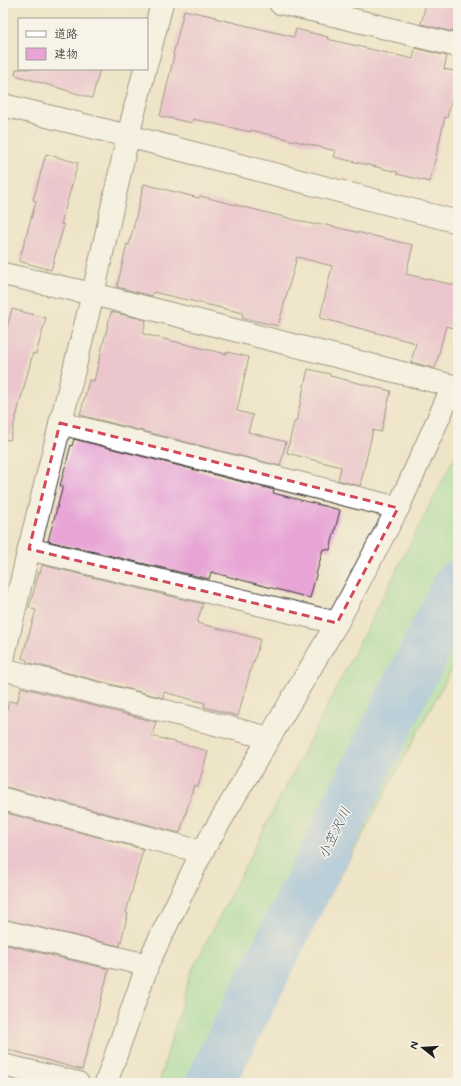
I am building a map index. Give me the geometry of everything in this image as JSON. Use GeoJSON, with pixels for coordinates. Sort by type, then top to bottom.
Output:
{"type":"FeatureCollection","features":[{"type":"Feature","properties":{"kind":"street"},"geometry":{"type":"LineString","coordinates":[[148,58],[162,3]]}},
{"type":"Feature","properties":{"kind":"street"},"geometry":{"type":"LineString","coordinates":[[280,3],[339,9],[458,46]]}},
{"type":"Feature","properties":{"kind":"street"},"geometry":{"type":"LineString","coordinates":[[3,659],[93,294],[128,136],[145,70]]}},
{"type":"Feature","properties":{"kind":"street"},"geometry":{"type":"LineString","coordinates":[[3,105],[458,222]]}},
{"type":"Feature","properties":{"kind":"street"},"geometry":{"type":"LineString","coordinates":[[3,274],[93,294],[455,386],[398,508],[337,623],[202,852],[147,965],[106,1083]]}},
{"type":"Feature","properties":{"kind":"street"},"geometry":{"type":"LineString","coordinates":[[60,424],[398,508]]}},
{"type":"Feature","properties":{"kind":"street"},"geometry":{"type":"LineString","coordinates":[[29,549],[337,623]]}},
{"type":"Feature","properties":{"kind":"street"},"geometry":{"type":"LineString","coordinates":[[3,669],[269,738]]}},
{"type":"Feature","properties":{"kind":"street"},"geometry":{"type":"LineString","coordinates":[[3,799],[202,852]]}},
{"type":"Feature","properties":{"kind":"street"},"geometry":{"type":"LineString","coordinates":[[3,931],[147,965]]}},
{"type":"Feature","properties":{"kind":"street"},"geometry":{"type":"LineString","coordinates":[[3,1064],[72,1082]]}},
{"type":"Feature","properties":{"kind":"highlighted area"},"geometry":{"type":"Polygon","coordinates":[[[60,423],[398,508],[337,623],[29,549],[60,423]]]}},
{"type":"Feature","properties":{"kind":"green space"},"geometry":{"type":"Polygon","coordinates":[[[458,450],[458,658],[227,1083],[159,1083],[190,974],[458,450]]]}},
{"type":"Feature","properties":{"kind":"building"},"geometry":{"type":"Polygon","coordinates":[[[426,3],[458,3],[458,12],[453,32],[421,24],[426,3]]]}},
{"type":"Feature","properties":{"kind":"building"},"geometry":{"type":"Polygon","coordinates":[[[184,10],[294,37],[296,29],[328,37],[327,39],[413,59],[415,48],[447,56],[444,69],[458,72],[458,75],[447,118],[445,117],[430,182],[397,174],[398,172],[334,157],[336,151],[251,130],[251,132],[193,119],[192,123],[160,116],[184,10]]]}},
{"type":"Feature","properties":{"kind":"building"},"geometry":{"type":"Polygon","coordinates":[[[16,69],[100,70],[92,98],[15,75],[16,69]]]}},
{"type":"Feature","properties":{"kind":"building"},"geometry":{"type":"Polygon","coordinates":[[[46,154],[78,163],[61,224],[64,225],[51,270],[19,261],[36,201],[33,200],[46,154]]]}},
{"type":"Feature","properties":{"kind":"building"},"geometry":{"type":"Polygon","coordinates":[[[144,184],[199,198],[200,196],[316,225],[317,223],[413,245],[406,274],[458,286],[458,329],[446,326],[435,368],[411,362],[416,343],[320,318],[332,266],[297,257],[278,326],[242,318],[243,313],[153,292],[152,296],[117,287],[127,244],[129,245],[144,184]]]}},
{"type":"Feature","properties":{"kind":"building"},"geometry":{"type":"Polygon","coordinates":[[[12,309],[46,318],[36,354],[33,353],[10,440],[3,439],[3,342],[12,309]]]}},
{"type":"Feature","properties":{"kind":"building"},"geometry":{"type":"Polygon","coordinates":[[[111,312],[146,320],[143,334],[226,354],[227,352],[249,357],[237,411],[253,415],[248,432],[286,442],[280,466],[80,415],[89,380],[94,381],[111,312]]]}},
{"type":"Feature","properties":{"kind":"building"},"geometry":{"type":"Polygon","coordinates":[[[308,369],[391,391],[381,432],[373,430],[360,486],[338,480],[341,467],[287,453],[294,422],[296,422],[308,369]]]}},
{"type":"Feature","properties":{"kind":"building"},"geometry":{"type":"Polygon","coordinates":[[[74,439],[274,490],[273,493],[340,510],[330,550],[323,549],[310,598],[211,572],[209,579],[48,541],[63,486],[60,486],[74,439]]]}},
{"type":"Feature","properties":{"kind":"building"},"geometry":{"type":"Polygon","coordinates":[[[42,565],[203,604],[197,623],[260,639],[238,716],[204,707],[205,703],[164,692],[163,698],[27,662],[27,660],[22,658],[36,610],[29,608],[42,565]]]}},
{"type":"Feature","properties":{"kind":"building"},"geometry":{"type":"Polygon","coordinates":[[[21,687],[156,722],[152,736],[208,751],[198,787],[194,785],[180,833],[3,787],[3,727],[9,701],[17,703],[21,687]]]}},
{"type":"Feature","properties":{"kind":"building"},"geometry":{"type":"Polygon","coordinates":[[[3,812],[143,849],[126,913],[128,913],[120,946],[3,919],[3,812]]]}},
{"type":"Feature","properties":{"kind":"building"},"geometry":{"type":"Polygon","coordinates":[[[3,944],[109,969],[82,1070],[3,1048],[3,944]]]}},
{"type":"Feature","properties":{"kind":"waterway","name":"小笠沢川"},"geometry":{"type":"LineString","coordinates":[[210,1083],[458,584]]}}]}
